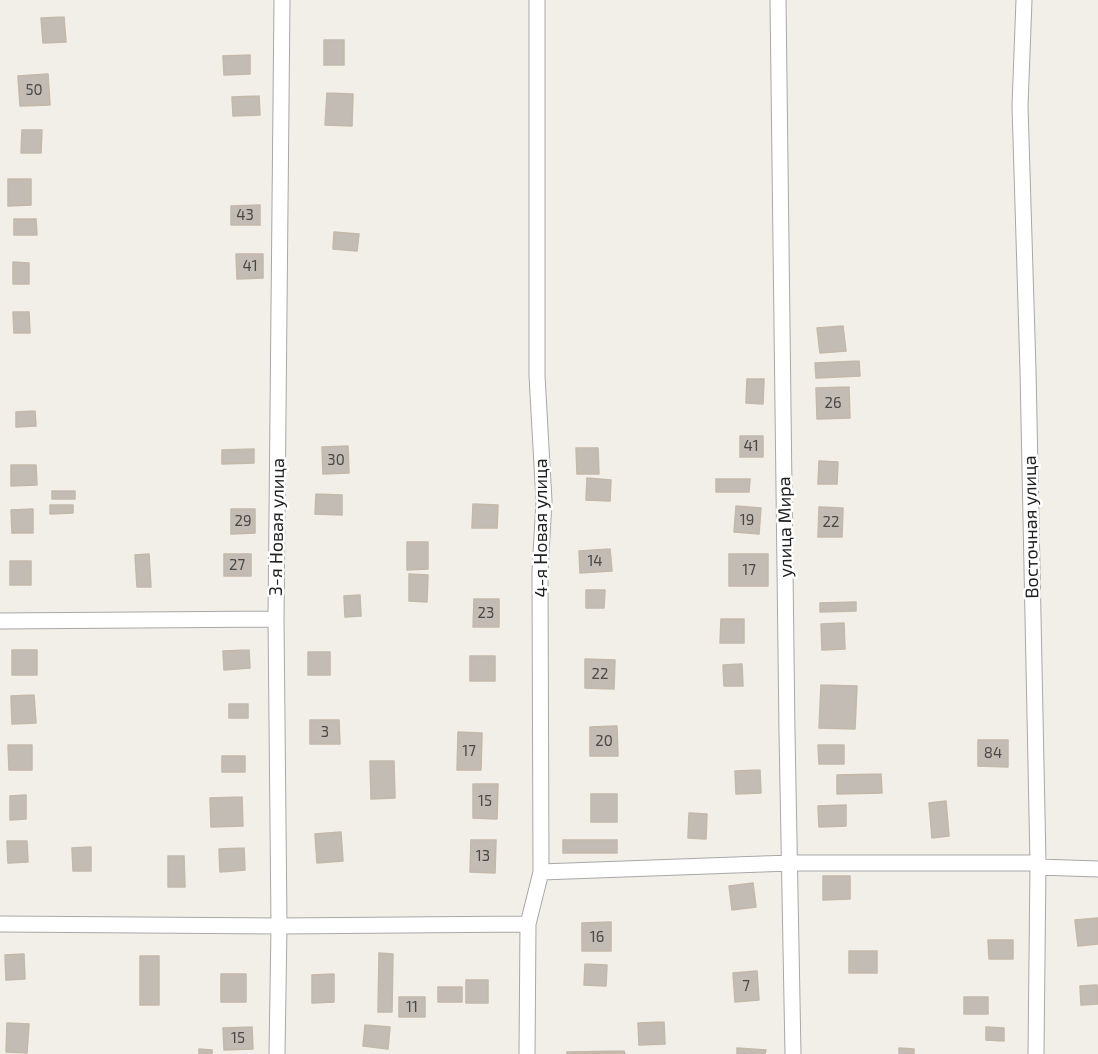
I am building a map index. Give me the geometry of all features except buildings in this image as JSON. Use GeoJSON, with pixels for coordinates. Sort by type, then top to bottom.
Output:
{"type":"FeatureCollection","features":[{"type":"Feature","properties":{"kind":"street","name":"3-я Новая улица"},"geometry":{"type":"LineString","coordinates":[[277,1054],[279,926],[276,619],[282,0]]}},
{"type":"Feature","properties":{"kind":"street","name":"4-я Новая улица"},"geometry":{"type":"LineString","coordinates":[[527,1054],[528,924],[541,872],[540,572],[544,501],[537,376],[537,0]]}},
{"type":"Feature","properties":{"kind":"street","name":"улица Мира"},"geometry":{"type":"LineString","coordinates":[[778,0],[793,1054]]}},
{"type":"Feature","properties":{"kind":"street","name":"Восточная улица"},"geometry":{"type":"LineString","coordinates":[[1024,0],[1020,106],[1029,394],[1038,865],[1036,1054]]}},
{"type":"Feature","properties":{"kind":"street"},"geometry":{"type":"LineString","coordinates":[[0,621],[276,619]]}},
{"type":"Feature","properties":{"kind":"street"},"geometry":{"type":"LineString","coordinates":[[541,872],[790,863],[1038,865],[1098,869]]}},
{"type":"Feature","properties":{"kind":"street"},"geometry":{"type":"LineString","coordinates":[[0,924],[279,926],[528,924]]}}]}
